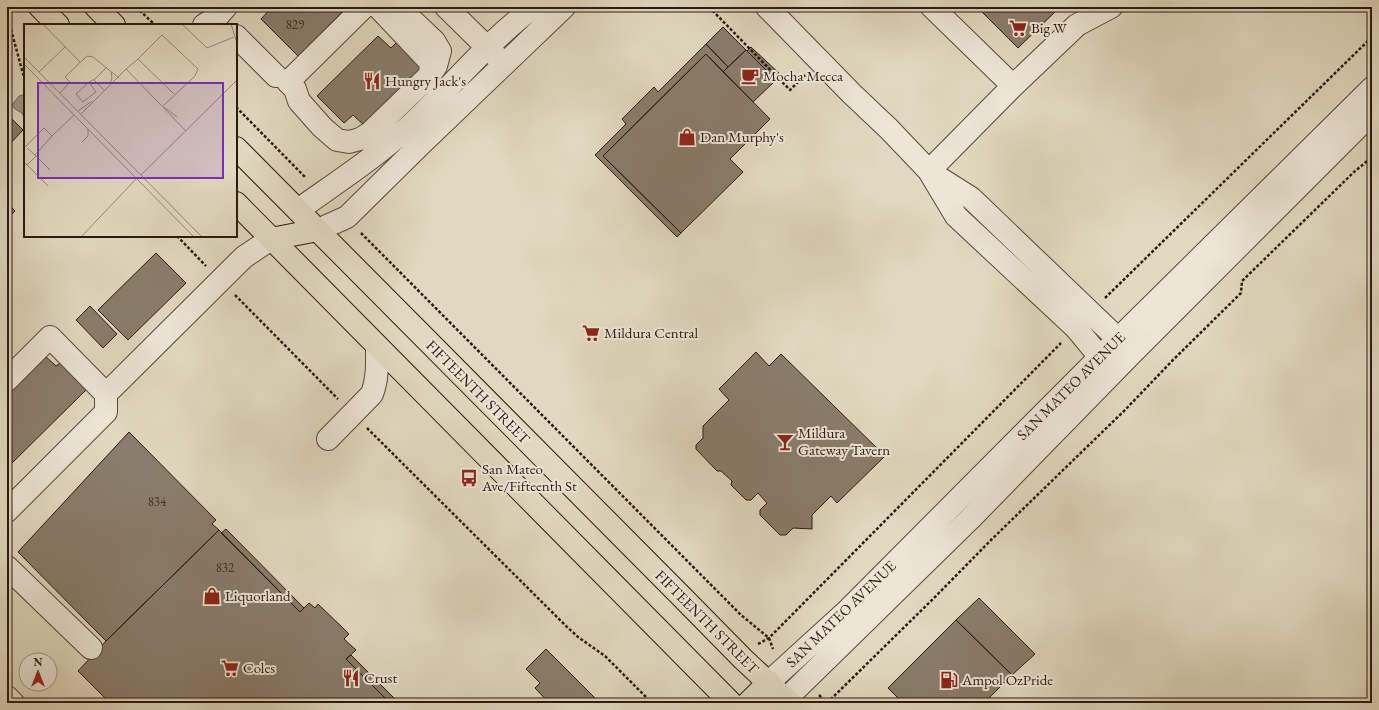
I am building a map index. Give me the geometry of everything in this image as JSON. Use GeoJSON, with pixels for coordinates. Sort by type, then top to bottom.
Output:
{"type":"FeatureCollection","features":[{"type":"Feature","properties":{"kind":"highway"},"geometry":{"type":"LineString","coordinates":[[40,7],[57,24]]}},
{"type":"Feature","properties":{"kind":"highway"},"geometry":{"type":"LineString","coordinates":[[96,7],[113,24]]}},
{"type":"Feature","properties":{"kind":"highway","name":"FIFTEENTH STREET"},"geometry":{"type":"LineString","coordinates":[[237,149],[743,659],[769,682],[786,702]]}},
{"type":"Feature","properties":{"kind":"highway"},"geometry":{"type":"LineString","coordinates":[[237,205],[731,703]]}},
{"type":"Feature","properties":{"kind":"highway"},"geometry":{"type":"LineString","coordinates":[[271,239],[298,210]]}},
{"type":"Feature","properties":{"kind":"highway"},"geometry":{"type":"LineString","coordinates":[[271,239],[318,230]]}},
{"type":"Feature","properties":{"kind":"highway"},"geometry":{"type":"LineString","coordinates":[[748,703],[769,682]]}},
{"type":"Feature","properties":{"kind":"street"},"geometry":{"type":"LineString","coordinates":[[364,7],[288,82],[294,89],[299,101],[322,127],[337,140],[349,142],[360,139],[370,133],[430,75],[436,66],[440,51],[434,41],[398,7]]}},
{"type":"Feature","properties":{"kind":"street"},"geometry":{"type":"LineString","coordinates":[[378,7],[431,63],[430,75]]}},
{"type":"Feature","properties":{"kind":"street"},"geometry":{"type":"LineString","coordinates":[[446,7],[488,47],[503,64]]}},
{"type":"Feature","properties":{"kind":"street"},"geometry":{"type":"LineString","coordinates":[[298,210],[367,161],[419,117],[488,47],[534,7]]}},
{"type":"Feature","properties":{"kind":"street"},"geometry":{"type":"LineString","coordinates":[[318,230],[347,217],[503,64],[564,7]]}},
{"type":"Feature","properties":{"kind":"street"},"geometry":{"type":"LineString","coordinates":[[767,7],[929,171],[956,216],[1076,328],[1100,357]]}},
{"type":"Feature","properties":{"kind":"street"},"geometry":{"type":"LineString","coordinates":[[932,7],[1013,86]]}},
{"type":"Feature","properties":{"kind":"street"},"geometry":{"type":"LineString","coordinates":[[929,171],[1013,86],[1077,25],[1111,7]]}},
{"type":"Feature","properties":{"kind":"street"},"geometry":{"type":"LineString","coordinates":[[237,37],[276,76]]}},
{"type":"Feature","properties":{"kind":"street","name":"SAN MATEO AVENUE"},"geometry":{"type":"LineString","coordinates":[[769,682],[846,612],[1118,339],[1372,88]]}},
{"type":"Feature","properties":{"kind":"street","name":"SAN MATEO AVENUE"},"geometry":{"type":"LineString","coordinates":[[786,702],[976,514],[1130,354],[1372,113]]}},
{"type":"Feature","properties":{"kind":"street"},"geometry":{"type":"LineString","coordinates":[[929,171],[971,198],[1118,339]]}},
{"type":"Feature","properties":{"kind":"street"},"geometry":{"type":"LineString","coordinates":[[106,394],[244,257],[271,239]]}},
{"type":"Feature","properties":{"kind":"street"},"geometry":{"type":"LineString","coordinates":[[7,380],[50,337],[106,394],[106,412],[7,510]]}},
{"type":"Feature","properties":{"kind":"street"},"geometry":{"type":"LineString","coordinates":[[328,439],[372,394],[377,373],[377,346]]}},
{"type":"Feature","properties":{"kind":"street"},"geometry":{"type":"LineString","coordinates":[[7,567],[91,648]]}},
{"type":"Feature","properties":{"kind":"street"},"geometry":{"type":"LineString","coordinates":[[7,697],[13,703]]}},
{"type":"Feature","properties":{"kind":"path"},"geometry":{"type":"LineString","coordinates":[[136,7],[153,24]]}},
{"type":"Feature","properties":{"kind":"path"},"geometry":{"type":"LineString","coordinates":[[709,7],[790,90],[807,72]]}},
{"type":"Feature","properties":{"kind":"path"},"geometry":{"type":"LineString","coordinates":[[7,15],[24,76]]}},
{"type":"Feature","properties":{"kind":"path"},"geometry":{"type":"LineString","coordinates":[[1091,312],[1372,37]]}},
{"type":"Feature","properties":{"kind":"path"},"geometry":{"type":"LineString","coordinates":[[237,108],[306,178]]}},
{"type":"Feature","properties":{"kind":"path"},"geometry":{"type":"LineString","coordinates":[[827,703],[991,540],[1125,410],[1172,360],[1241,293],[1242,281],[1354,172],[1372,157]]}},
{"type":"Feature","properties":{"kind":"path"},"geometry":{"type":"LineString","coordinates":[[178,237],[566,626],[605,656],[652,703]]}},
{"type":"Feature","properties":{"kind":"path"},"geometry":{"type":"LineString","coordinates":[[370,242],[741,615],[770,638]]}},
{"type":"Feature","properties":{"kind":"path"},"geometry":{"type":"LineString","coordinates":[[743,659],[758,645],[770,638],[1076,328]]}},
{"type":"Feature","properties":{"kind":"shaded area"},"geometry":{"type":"Polygon","coordinates":[[[23,95],[24,96],[24,117],[22,113],[15,109],[12,105],[19,96],[23,95]]]}},
{"type":"Feature","properties":{"kind":"building"},"geometry":{"type":"Polygon","coordinates":[[[272,7],[347,7],[298,56],[261,19],[272,7]]]}},
{"type":"Feature","properties":{"kind":"building","name":"Big W"},"geometry":{"type":"Polygon","coordinates":[[[977,7],[1060,7],[1018,48],[977,7]]]}},
{"type":"Feature","properties":{"kind":"building"},"geometry":{"type":"Polygon","coordinates":[[[723,27],[746,50],[728,67],[706,44],[723,27]]]}},
{"type":"Feature","properties":{"kind":"building","name":"Hungry Jack's"},"geometry":{"type":"Polygon","coordinates":[[[378,36],[391,48],[400,39],[427,66],[366,127],[353,115],[344,123],[317,96],[378,36]]]}},
{"type":"Feature","properties":{"kind":"building"},"geometry":{"type":"Polygon","coordinates":[[[706,44],[728,67],[723,72],[706,54],[603,156],[681,233],[677,237],[595,155],[626,124],[622,119],[654,87],[658,92],[706,44]]]}},
{"type":"Feature","properties":{"kind":"building"},"geometry":{"type":"Polygon","coordinates":[[[751,47],[781,75],[776,80],[747,51],[751,47]]]}},
{"type":"Feature","properties":{"kind":"building","name":"Mocha Mecca"},"geometry":{"type":"Polygon","coordinates":[[[746,50],[776,80],[753,102],[723,72],[746,50]]]}},
{"type":"Feature","properties":{"kind":"building","name":"Dan Murphy's"},"geometry":{"type":"Polygon","coordinates":[[[706,54],[770,119],[730,159],[743,172],[681,233],[603,156],[706,54]]]}},
{"type":"Feature","properties":{"kind":"building"},"geometry":{"type":"Polygon","coordinates":[[[7,114],[23,130],[7,147],[7,114]]]}},
{"type":"Feature","properties":{"kind":"building"},"geometry":{"type":"Polygon","coordinates":[[[7,202],[15,211],[7,219],[7,202]]]}},
{"type":"Feature","properties":{"kind":"building"},"geometry":{"type":"Polygon","coordinates":[[[156,253],[186,283],[128,340],[98,310],[156,253]]]}},
{"type":"Feature","properties":{"kind":"building"},"geometry":{"type":"Polygon","coordinates":[[[90,306],[117,334],[103,348],[76,320],[90,306]]]}},
{"type":"Feature","properties":{"kind":"building","name":"Mildura Gateway Tavern"},"geometry":{"type":"Polygon","coordinates":[[[756,352],[769,366],[781,354],[885,456],[837,503],[831,496],[812,515],[812,529],[793,528],[786,535],[780,535],[760,515],[760,510],[767,503],[758,493],[751,500],[746,500],[731,485],[732,481],[721,471],[717,471],[696,449],[696,445],[703,438],[703,426],[729,400],[719,389],[756,352]]]}},
{"type":"Feature","properties":{"kind":"building"},"geometry":{"type":"Polygon","coordinates":[[[45,356],[56,366],[60,363],[87,389],[7,468],[7,393],[45,356]]]}},
{"type":"Feature","properties":{"kind":"building"},"geometry":{"type":"Polygon","coordinates":[[[129,432],[216,520],[212,524],[219,530],[106,641],[18,552],[129,432]]]}},
{"type":"Feature","properties":{"kind":"building"},"geometry":{"type":"Polygon","coordinates":[[[226,529],[304,608],[300,612],[221,533],[226,529]]]}},
{"type":"Feature","properties":{"kind":"building"},"geometry":{"type":"Polygon","coordinates":[[[219,530],[300,612],[309,603],[315,608],[318,604],[349,634],[344,639],[356,650],[346,659],[390,703],[110,703],[78,671],[106,641],[219,530]]]}},
{"type":"Feature","properties":{"kind":"building"},"geometry":{"type":"Polygon","coordinates":[[[979,598],[1035,654],[1012,675],[956,620],[979,598]]]}},
{"type":"Feature","properties":{"kind":"building"},"geometry":{"type":"Polygon","coordinates":[[[956,620],[1012,675],[984,703],[903,703],[888,688],[956,620]]]}},
{"type":"Feature","properties":{"kind":"building"},"geometry":{"type":"Polygon","coordinates":[[[546,649],[600,703],[549,703],[535,688],[540,683],[526,669],[546,649]]]}},
{"type":"Feature","properties":{"kind":"building"},"geometry":{"type":"Polygon","coordinates":[[[351,655],[399,703],[390,703],[346,659],[351,655]]]}},
{"type":"Feature","properties":{"kind":"place","name":"Big W"},"geometry":{"type":"Point","coordinates":[1018,28]}},
{"type":"Feature","properties":{"kind":"place","name":"Mocha Mecca"},"geometry":{"type":"Point","coordinates":[750,76]}},
{"type":"Feature","properties":{"kind":"place","name":"Hungry Jack's"},"geometry":{"type":"Point","coordinates":[372,81]}},
{"type":"Feature","properties":{"kind":"place","name":"Dan Murphy's"},"geometry":{"type":"Point","coordinates":[687,137]}},
{"type":"Feature","properties":{"kind":"place","name":"Mildura Central"},"geometry":{"type":"Point","coordinates":[591,333]}},
{"type":"Feature","properties":{"kind":"place","name":"Mildura Gateway Tavern"},"geometry":{"type":"Point","coordinates":[785,442]}},
{"type":"Feature","properties":{"kind":"place","name":"San Mateo Ave/Fifteenth St"},"geometry":{"type":"Point","coordinates":[469,478]}},
{"type":"Feature","properties":{"kind":"place","name":"Liquorland"},"geometry":{"type":"Point","coordinates":[212,596]}},
{"type":"Feature","properties":{"kind":"place","name":"Coles"},"geometry":{"type":"Point","coordinates":[230,668]}},
{"type":"Feature","properties":{"kind":"place","name":"Crust"},"geometry":{"type":"Point","coordinates":[351,678]}},
{"type":"Feature","properties":{"kind":"place","name":"Ampol OzPride"},"geometry":{"type":"Point","coordinates":[949,680]}}]}
